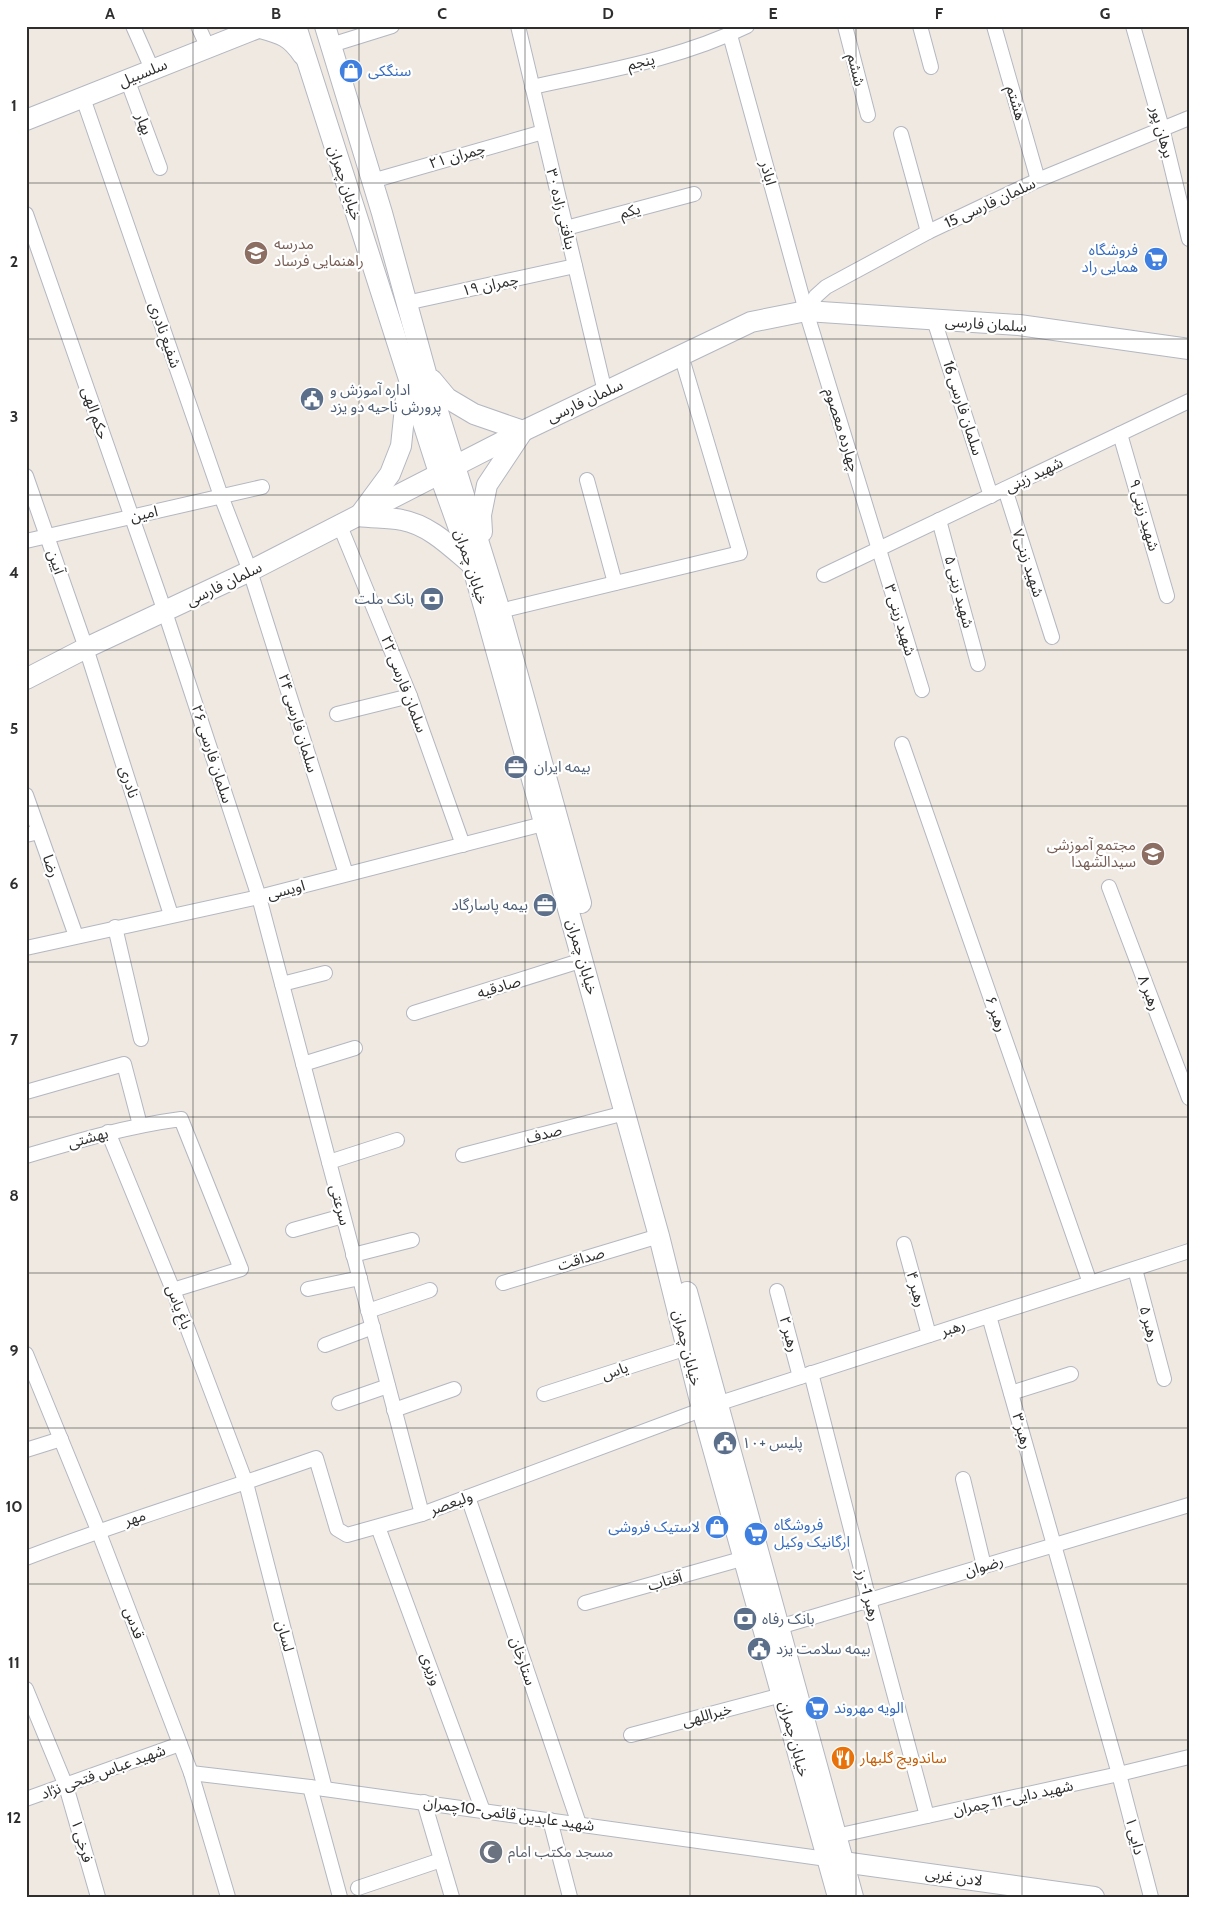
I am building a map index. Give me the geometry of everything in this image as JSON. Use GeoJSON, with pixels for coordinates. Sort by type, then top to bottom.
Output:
{"type":"FeatureCollection","features":[{"type":"Feature","properties":{"kind":"main road","name":"خیابان چمران"},"geometry":{"type":"LineString","coordinates":[[296,26],[386,308],[417,376],[477,561],[544,824],[659,1236],[687,1348],[710,1406],[779,1628],[836,1836],[835,1860],[838,1897]]}},
{"type":"Feature","properties":{"kind":"main road","name":"سلسبیل"},"geometry":{"type":"LineString","coordinates":[[26,120],[261,27],[281,34],[294,42],[306,59]]}},
{"type":"Feature","properties":{"kind":"main road","name":"خیابان چمران"},"geometry":{"type":"LineString","coordinates":[[328,35],[406,303],[417,376]]}},
{"type":"Feature","properties":{"kind":"main road"},"geometry":{"type":"LineString","coordinates":[[386,308],[406,303]]}},
{"type":"Feature","properties":{"kind":"main road","name":"سلمان فارسی"},"geometry":{"type":"LineString","coordinates":[[26,679],[86,648],[165,612],[340,526],[522,431],[751,322],[806,311],[1019,325],[1189,349]]}},
{"type":"Feature","properties":{"kind":"main road"},"geometry":{"type":"LineString","coordinates":[[417,376],[447,398],[474,414],[522,431],[487,485],[481,515],[477,561],[447,544],[424,527],[401,520],[359,516],[390,474],[401,446],[406,410],[417,376]]}},
{"type":"Feature","properties":{"kind":"main road","name":"خیابان چمران"},"geometry":{"type":"LineString","coordinates":[[477,561],[500,611],[710,1406],[744,1558],[782,1696],[835,1860],[853,1897]]}},
{"type":"Feature","properties":{"kind":"main road","name":"لادن غربی"},"geometry":{"type":"LineString","coordinates":[[835,1860],[1094,1897]]}},
{"type":"Feature","properties":{"kind":"street"},"geometry":{"type":"LineString","coordinates":[[133,26],[152,69]]}},
{"type":"Feature","properties":{"kind":"street"},"geometry":{"type":"LineString","coordinates":[[198,26],[208,48]]}},
{"type":"Feature","properties":{"kind":"street"},"geometry":{"type":"LineString","coordinates":[[328,35],[392,26]]}},
{"type":"Feature","properties":{"kind":"street","name":"بنافتی زاده ۳۰"},"geometry":{"type":"LineString","coordinates":[[518,26],[605,392]]}},
{"type":"Feature","properties":{"kind":"street","name":"پنجم"},"geometry":{"type":"LineString","coordinates":[[532,86],[657,59],[730,34],[747,26]]}},
{"type":"Feature","properties":{"kind":"street","name":"ششم"},"geometry":{"type":"LineString","coordinates":[[845,26],[868,114]]}},
{"type":"Feature","properties":{"kind":"street"},"geometry":{"type":"LineString","coordinates":[[920,26],[931,67]]}},
{"type":"Feature","properties":{"kind":"street","name":"هشتم"},"geometry":{"type":"LineString","coordinates":[[994,26],[1038,180]]}},
{"type":"Feature","properties":{"kind":"street","name":"برهان پور"},"geometry":{"type":"LineString","coordinates":[[1133,26],[1162,128],[1189,239]]}},
{"type":"Feature","properties":{"kind":"street","name":"اباذر"},"geometry":{"type":"LineString","coordinates":[[730,34],[806,311]]}},
{"type":"Feature","properties":{"kind":"street","name":"بهار"},"geometry":{"type":"LineString","coordinates":[[127,79],[160,168]]}},
{"type":"Feature","properties":{"kind":"street","name":"شفیع نادری"},"geometry":{"type":"LineString","coordinates":[[83,98],[221,496],[250,571]]}},
{"type":"Feature","properties":{"kind":"street","name":"سلمان فارسی 15"},"geometry":{"type":"LineString","coordinates":[[806,311],[816,296],[826,287],[928,232],[1038,180],[1189,118]]}},
{"type":"Feature","properties":{"kind":"street","name":"چمران ۲۱"},"geometry":{"type":"LineString","coordinates":[[372,181],[543,132]]}},
{"type":"Feature","properties":{"kind":"street"},"geometry":{"type":"LineString","coordinates":[[901,134],[928,232]]}},
{"type":"Feature","properties":{"kind":"street","name":"یکم"},"geometry":{"type":"LineString","coordinates":[[566,228],[694,194]]}},
{"type":"Feature","properties":{"kind":"street","name":"حکم الهی"},"geometry":{"type":"LineString","coordinates":[[26,214],[165,612]]}},
{"type":"Feature","properties":{"kind":"street","name":"چمران ۱۹"},"geometry":{"type":"LineString","coordinates":[[406,303],[575,266]]}},
{"type":"Feature","properties":{"kind":"street","name":"چهارده معصوم"},"geometry":{"type":"LineString","coordinates":[[806,311],[878,550]]}},
{"type":"Feature","properties":{"kind":"street","name":"سلمان فارسی 16"},"geometry":{"type":"LineString","coordinates":[[934,320],[991,496]]}},
{"type":"Feature","properties":{"kind":"street"},"geometry":{"type":"LineString","coordinates":[[500,611],[740,553],[681,356]]}},
{"type":"Feature","properties":{"kind":"street","name":"شهید زینی"},"geometry":{"type":"LineString","coordinates":[[824,575],[1189,401]]}},
{"type":"Feature","properties":{"kind":"street","name":"شهید زینی ۹"},"geometry":{"type":"LineString","coordinates":[[1120,434],[1167,596]]}},
{"type":"Feature","properties":{"kind":"street","name":"آیین"},"geometry":{"type":"LineString","coordinates":[[26,476],[86,648]]}},
{"type":"Feature","properties":{"kind":"street"},"geometry":{"type":"LineString","coordinates":[[587,480],[616,583]]}},
{"type":"Feature","properties":{"kind":"street","name":"امین"},"geometry":{"type":"LineString","coordinates":[[26,542],[262,486]]}},
{"type":"Feature","properties":{"kind":"street","name":"شهید زینی۷"},"geometry":{"type":"LineString","coordinates":[[1005,489],[1052,636]]}},
{"type":"Feature","properties":{"kind":"street","name":"شهید زینی ۵"},"geometry":{"type":"LineString","coordinates":[[940,520],[978,664]]}},
{"type":"Feature","properties":{"kind":"street","name":"سلمان فارسی ۲۲"},"geometry":{"type":"LineString","coordinates":[[340,526],[410,696],[463,844]]}},
{"type":"Feature","properties":{"kind":"street","name":"شهید زینی ۳"},"geometry":{"type":"LineString","coordinates":[[878,550],[922,690]]}},
{"type":"Feature","properties":{"kind":"street","name":"سلمان فارسی ۲۴"},"geometry":{"type":"LineString","coordinates":[[250,571],[346,874]]}},
{"type":"Feature","properties":{"kind":"street","name":"سلمان فارسی ۲۶"},"geometry":{"type":"LineString","coordinates":[[165,612],[259,897]]}},
{"type":"Feature","properties":{"kind":"street","name":"نادری"},"geometry":{"type":"LineString","coordinates":[[86,648],[171,916]]}},
{"type":"Feature","properties":{"kind":"street"},"geometry":{"type":"LineString","coordinates":[[337,714],[410,696]]}},
{"type":"Feature","properties":{"kind":"street","name":"رهبر ۶"},"geometry":{"type":"LineString","coordinates":[[902,744],[1090,1283]]}},
{"type":"Feature","properties":{"kind":"street","name":"رضا"},"geometry":{"type":"LineString","coordinates":[[26,796],[33,834],[76,936]]}},
{"type":"Feature","properties":{"kind":"street","name":"اویسی"},"geometry":{"type":"LineString","coordinates":[[26,948],[259,897],[544,824]]}},
{"type":"Feature","properties":{"kind":"street","name":"رهبر ۸"},"geometry":{"type":"LineString","coordinates":[[1109,887],[1189,1098]]}},
{"type":"Feature","properties":{"kind":"street","name":"سرعتی"},"geometry":{"type":"LineString","coordinates":[[259,897],[422,1514]]}},
{"type":"Feature","properties":{"kind":"street"},"geometry":{"type":"LineString","coordinates":[[115,927],[141,1039]]}},
{"type":"Feature","properties":{"kind":"street","name":"صادقیه"},"geometry":{"type":"LineString","coordinates":[[414,1013],[583,960]]}},
{"type":"Feature","properties":{"kind":"street"},"geometry":{"type":"LineString","coordinates":[[282,984],[325,973]]}},
{"type":"Feature","properties":{"kind":"street"},"geometry":{"type":"LineString","coordinates":[[303,1064],[355,1048]]}},
{"type":"Feature","properties":{"kind":"street"},"geometry":{"type":"LineString","coordinates":[[26,1092],[124,1064],[146,1124]]}},
{"type":"Feature","properties":{"kind":"street","name":"صدف"},"geometry":{"type":"LineString","coordinates":[[464,1155],[625,1113]]}},
{"type":"Feature","properties":{"kind":"street","name":"بهشتی"},"geometry":{"type":"LineString","coordinates":[[26,1156],[108,1132],[181,1119],[241,1269],[173,1290]]}},
{"type":"Feature","properties":{"kind":"street","name":"باغ یاس"},"geometry":{"type":"LineString","coordinates":[[108,1132],[173,1290],[246,1483]]}},
{"type":"Feature","properties":{"kind":"street"},"geometry":{"type":"LineString","coordinates":[[329,1162],[397,1140]]}},
{"type":"Feature","properties":{"kind":"street"},"geometry":{"type":"LineString","coordinates":[[293,1230],[343,1216]]}},
{"type":"Feature","properties":{"kind":"street","name":"صداقت"},"geometry":{"type":"LineString","coordinates":[[503,1283],[659,1236]]}},
{"type":"Feature","properties":{"kind":"street"},"geometry":{"type":"LineString","coordinates":[[354,1255],[412,1240]]}},
{"type":"Feature","properties":{"kind":"street","name":"رهبر ۴"},"geometry":{"type":"LineString","coordinates":[[904,1244],[929,1335]]}},
{"type":"Feature","properties":{"kind":"street","name":"رهبر"},"geometry":{"type":"LineString","coordinates":[[710,1406],[1189,1251]]}},
{"type":"Feature","properties":{"kind":"street","name":"رهبر ۵"},"geometry":{"type":"LineString","coordinates":[[1135,1269],[1164,1379]]}},
{"type":"Feature","properties":{"kind":"street"},"geometry":{"type":"LineString","coordinates":[[308,1289],[360,1278]]}},
{"type":"Feature","properties":{"kind":"street"},"geometry":{"type":"LineString","coordinates":[[368,1311],[430,1290]]}},
{"type":"Feature","properties":{"kind":"street","name":"رهبر ۲"},"geometry":{"type":"LineString","coordinates":[[777,1291],[806,1375]]}},
{"type":"Feature","properties":{"kind":"street","name":"رهبر ۳"},"geometry":{"type":"LineString","coordinates":[[989,1316],[1119,1774]]}},
{"type":"Feature","properties":{"kind":"street"},"geometry":{"type":"LineString","coordinates":[[325,1345],[372,1327]]}},
{"type":"Feature","properties":{"kind":"street","name":"یاس"},"geometry":{"type":"LineString","coordinates":[[544,1394],[687,1348]]}},
{"type":"Feature","properties":{"kind":"street","name":"قدس"},"geometry":{"type":"LineString","coordinates":[[26,1354],[98,1530],[191,1773],[228,1897]]}},
{"type":"Feature","properties":{"kind":"street"},"geometry":{"type":"LineString","coordinates":[[1011,1393],[1071,1374]]}},
{"type":"Feature","properties":{"kind":"street","name":"رهبر 1- رز"},"geometry":{"type":"LineString","coordinates":[[806,1375],[927,1816]]}},
{"type":"Feature","properties":{"kind":"street"},"geometry":{"type":"LineString","coordinates":[[339,1403],[388,1386]]}},
{"type":"Feature","properties":{"kind":"street"},"geometry":{"type":"LineString","coordinates":[[394,1410],[454,1389]]}},
{"type":"Feature","properties":{"kind":"street","name":"ولیعصر"},"geometry":{"type":"LineString","coordinates":[[246,1483],[316,1458],[337,1529],[346,1535],[422,1514],[710,1406]]}},
{"type":"Feature","properties":{"kind":"street"},"geometry":{"type":"LineString","coordinates":[[26,1450],[61,1439]]}},
{"type":"Feature","properties":{"kind":"street"},"geometry":{"type":"LineString","coordinates":[[962,1479],[984,1566]]}},
{"type":"Feature","properties":{"kind":"street","name":"مهر"},"geometry":{"type":"LineString","coordinates":[[26,1558],[98,1530],[246,1483]]}},
{"type":"Feature","properties":{"kind":"street","name":"لسان"},"geometry":{"type":"LineString","coordinates":[[246,1483],[325,1789]]}},
{"type":"Feature","properties":{"kind":"street","name":"ستارخان"},"geometry":{"type":"LineString","coordinates":[[468,1497],[580,1824]]}},
{"type":"Feature","properties":{"kind":"street","name":"رضوان"},"geometry":{"type":"LineString","coordinates":[[779,1628],[1189,1505]]}},
{"type":"Feature","properties":{"kind":"street","name":"وزیری"},"geometry":{"type":"LineString","coordinates":[[378,1527],[483,1811]]}},
{"type":"Feature","properties":{"kind":"street","name":"آفتاب"},"geometry":{"type":"LineString","coordinates":[[585,1603],[744,1558]]}},
{"type":"Feature","properties":{"kind":"street","name":"فرخی ۱"},"geometry":{"type":"LineString","coordinates":[[26,1689],[66,1786],[98,1897]]}},
{"type":"Feature","properties":{"kind":"street","name":"خیراللهی"},"geometry":{"type":"LineString","coordinates":[[631,1735],[782,1696]]}},
{"type":"Feature","properties":{"kind":"street","name":"شهید عباس فتحی نژاد"},"geometry":{"type":"LineString","coordinates":[[26,1799],[180,1744]]}},
{"type":"Feature","properties":{"kind":"street","name":"شهید دایی- 11 چمران"},"geometry":{"type":"LineString","coordinates":[[836,1836],[1189,1757]]}},
{"type":"Feature","properties":{"kind":"street","name":"شهید عابدین قائمی-10چمران"},"geometry":{"type":"LineString","coordinates":[[191,1773],[424,1802],[835,1860]]}},
{"type":"Feature","properties":{"kind":"street","name":"دایی ۱"},"geometry":{"type":"LineString","coordinates":[[1119,1774],[1151,1897]]}},
{"type":"Feature","properties":{"kind":"street"},"geometry":{"type":"LineString","coordinates":[[310,1787],[340,1897]]}},
{"type":"Feature","properties":{"kind":"street"},"geometry":{"type":"LineString","coordinates":[[424,1802],[452,1897]]}},
{"type":"Feature","properties":{"kind":"street"},"geometry":{"type":"LineString","coordinates":[[550,1820],[570,1897]]}},
{"type":"Feature","properties":{"kind":"street"},"geometry":{"type":"LineString","coordinates":[[358,1888],[441,1860]]}},
{"type":"Feature","properties":{"kind":"place","name":"سنگکی"},"geometry":{"type":"Point","coordinates":[351,71]}},
{"type":"Feature","properties":{"kind":"place","name":"مدرسه راهنمایی فرساد"},"geometry":{"type":"Point","coordinates":[256,253]}},
{"type":"Feature","properties":{"kind":"place","name":"فروشگاه همایی راد"},"geometry":{"type":"Point","coordinates":[1156,259]}},
{"type":"Feature","properties":{"kind":"place","name":"اداره آموزش و پرورش ناحیه دو یزد"},"geometry":{"type":"Point","coordinates":[312,399]}},
{"type":"Feature","properties":{"kind":"place","name":"بانک ملت"},"geometry":{"type":"Point","coordinates":[432,599]}},
{"type":"Feature","properties":{"kind":"place","name":"بیمه ایران"},"geometry":{"type":"Point","coordinates":[516,767]}},
{"type":"Feature","properties":{"kind":"place","name":"مجتمع آموزشی سیدالشهدا"},"geometry":{"type":"Point","coordinates":[1153,854]}},
{"type":"Feature","properties":{"kind":"place","name":"بیمه پاسارگاد"},"geometry":{"type":"Point","coordinates":[545,905]}},
{"type":"Feature","properties":{"kind":"place","name":"پلیس +۱۰"},"geometry":{"type":"Point","coordinates":[725,1443]}},
{"type":"Feature","properties":{"kind":"place","name":"لاستیک فروشی"},"geometry":{"type":"Point","coordinates":[717,1527]}},
{"type":"Feature","properties":{"kind":"place","name":"فروشگاه ارگانیک وکیل"},"geometry":{"type":"Point","coordinates":[756,1534]}},
{"type":"Feature","properties":{"kind":"place","name":"بانک رفاه"},"geometry":{"type":"Point","coordinates":[745,1619]}},
{"type":"Feature","properties":{"kind":"place","name":"بيمه سلامت يزد"},"geometry":{"type":"Point","coordinates":[759,1649]}},
{"type":"Feature","properties":{"kind":"place","name":"الویه مهروند"},"geometry":{"type":"Point","coordinates":[817,1708]}},
{"type":"Feature","properties":{"kind":"place","name":"ساندویچ گلبهار"},"geometry":{"type":"Point","coordinates":[843,1758]}},
{"type":"Feature","properties":{"kind":"place","name":"مسجد مکتب امام"},"geometry":{"type":"Point","coordinates":[491,1852]}}]}
